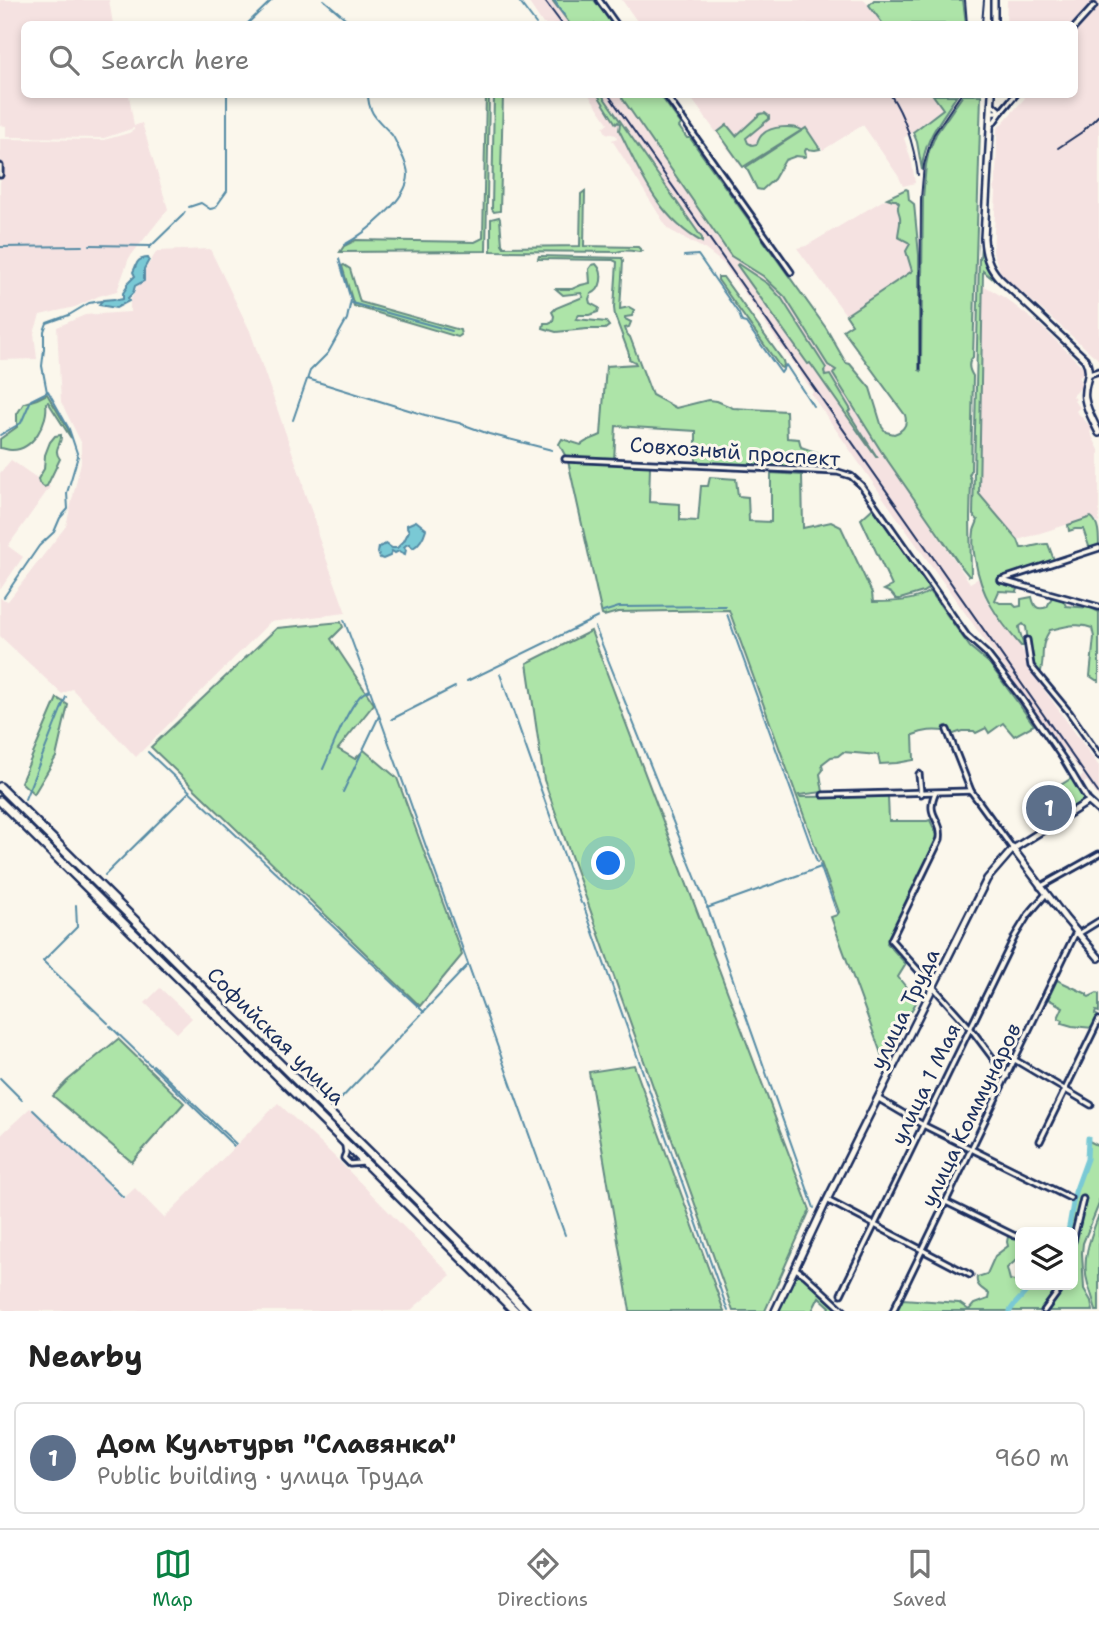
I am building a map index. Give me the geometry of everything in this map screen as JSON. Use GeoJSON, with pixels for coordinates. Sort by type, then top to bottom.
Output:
{"type":"FeatureCollection","features":[{"type":"Feature","properties":{"kind":"main road","name":"Софийская улица"},"geometry":{"type":"LineString","coordinates":[[0,787],[478,1260],[526,1311]]}},
{"type":"Feature","properties":{"kind":"main road","name":"Софийская улица"},"geometry":{"type":"LineString","coordinates":[[0,800],[515,1311]]}},
{"type":"Feature","properties":{"kind":"street"},"geometry":{"type":"LineString","coordinates":[[599,0],[614,21]]}},
{"type":"Feature","properties":{"kind":"street"},"geometry":{"type":"LineString","coordinates":[[994,21],[995,0]]}},
{"type":"Feature","properties":{"kind":"street"},"geometry":{"type":"LineString","coordinates":[[1078,24],[1094,6]]}},
{"type":"Feature","properties":{"kind":"street"},"geometry":{"type":"LineString","coordinates":[[668,98],[791,272]]}},
{"type":"Feature","properties":{"kind":"street"},"geometry":{"type":"LineString","coordinates":[[992,98],[984,238],[988,261],[1003,283],[1079,352],[1088,364],[1090,374],[1085,396],[1099,433]]}},
{"type":"Feature","properties":{"kind":"street"},"geometry":{"type":"LineString","coordinates":[[989,127],[1013,98]]}},
{"type":"Feature","properties":{"kind":"street"},"geometry":{"type":"LineString","coordinates":[[991,103],[1001,112]]}},
{"type":"Feature","properties":{"kind":"street"},"geometry":{"type":"LineString","coordinates":[[991,112],[1001,112]]}},
{"type":"Feature","properties":{"kind":"street"},"geometry":{"type":"LineString","coordinates":[[0,166],[0,174]]}},
{"type":"Feature","properties":{"kind":"street"},"geometry":{"type":"LineString","coordinates":[[1090,374],[1099,371]]}},
{"type":"Feature","properties":{"kind":"street","name":"Совхозный проспект"},"geometry":{"type":"LineString","coordinates":[[565,459],[838,472],[851,476],[861,485],[967,636],[982,650],[1041,726],[1089,802]]}},
{"type":"Feature","properties":{"kind":"street"},"geometry":{"type":"LineString","coordinates":[[1099,548],[1001,580],[1099,607]]}},
{"type":"Feature","properties":{"kind":"street"},"geometry":{"type":"LineString","coordinates":[[1027,640],[1031,666],[1069,711],[1099,755]]}},
{"type":"Feature","properties":{"kind":"street"},"geometry":{"type":"LineString","coordinates":[[947,730],[971,792],[1040,887],[1099,958]]}},
{"type":"Feature","properties":{"kind":"street"},"geometry":{"type":"LineString","coordinates":[[919,774],[921,794]]}},
{"type":"Feature","properties":{"kind":"street"},"geometry":{"type":"LineString","coordinates":[[823,795],[971,792]]}},
{"type":"Feature","properties":{"kind":"street"},"geometry":{"type":"LineString","coordinates":[[935,793],[931,805],[940,827],[940,839],[891,940],[971,1029],[1007,1077]]}},
{"type":"Feature","properties":{"kind":"street"},"geometry":{"type":"LineString","coordinates":[[1089,802],[1099,811]]}},
{"type":"Feature","properties":{"kind":"street","name":"улица Труда"},"geometry":{"type":"LineString","coordinates":[[775,1311],[827,1200],[987,879],[1013,849],[1089,802]]}},
{"type":"Feature","properties":{"kind":"street"},"geometry":{"type":"LineString","coordinates":[[1040,887],[1099,854]]}},
{"type":"Feature","properties":{"kind":"street","name":"улица 1 Мая"},"geometry":{"type":"LineString","coordinates":[[841,1294],[1015,936],[1046,894]]}},
{"type":"Feature","properties":{"kind":"street"},"geometry":{"type":"LineString","coordinates":[[1077,933],[1099,921]]}},
{"type":"Feature","properties":{"kind":"street","name":"улица Коммунаров"},"geometry":{"type":"LineString","coordinates":[[893,1311],[1077,933]]}},
{"type":"Feature","properties":{"kind":"street"},"geometry":{"type":"LineString","coordinates":[[1040,1141],[1099,1020]]}},
{"type":"Feature","properties":{"kind":"street"},"geometry":{"type":"LineString","coordinates":[[1015,1060],[1091,1105]]}},
{"type":"Feature","properties":{"kind":"street"},"geometry":{"type":"LineString","coordinates":[[878,1099],[971,1150],[1070,1198]]}},
{"type":"Feature","properties":{"kind":"street"},"geometry":{"type":"LineString","coordinates":[[331,1128],[345,1146],[344,1158],[350,1164],[365,1164],[383,1179]]}},
{"type":"Feature","properties":{"kind":"street"},"geometry":{"type":"LineString","coordinates":[[1076,1227],[1083,1199]]}},
{"type":"Feature","properties":{"kind":"street"},"geometry":{"type":"LineString","coordinates":[[827,1200],[970,1275]]}},
{"type":"Feature","properties":{"kind":"street"},"geometry":{"type":"LineString","coordinates":[[946,1202],[1015,1236]]}},
{"type":"Feature","properties":{"kind":"street"},"geometry":{"type":"LineString","coordinates":[[796,1269],[844,1311]]}},
{"type":"Feature","properties":{"kind":"street"},"geometry":{"type":"LineString","coordinates":[[1044,1311],[1059,1290]]}},
{"type":"Feature","properties":{"kind":"shaded area"},"geometry":{"type":"Polygon","coordinates":[[[0,0],[109,0],[112,21],[21,21],[21,98],[129,98],[134,126],[142,123],[168,209],[129,258],[117,291],[75,307],[40,315],[34,333],[37,359],[0,360],[0,183],[3,169],[0,139],[104,140],[129,133],[134,128],[104,138],[6,137],[6,126],[0,125],[0,0]]]}},
{"type":"Feature","properties":{"kind":"shaded area"},"geometry":{"type":"Polygon","coordinates":[[[527,0],[552,0],[568,21],[541,21],[527,0]]]}},
{"type":"Feature","properties":{"kind":"shaded area"},"geometry":{"type":"Polygon","coordinates":[[[622,0],[865,0],[881,21],[637,21],[622,0]]]}},
{"type":"Feature","properties":{"kind":"shaded area"},"geometry":{"type":"Polygon","coordinates":[[[1007,0],[1099,0],[1099,360],[1001,274],[993,252],[997,129],[1025,98],[1078,98],[1078,21],[1006,21],[1007,0]]]}},
{"type":"Feature","properties":{"kind":"shaded area"},"geometry":{"type":"Polygon","coordinates":[[[591,98],[622,98],[731,256],[763,276],[785,297],[833,363],[881,451],[970,583],[979,578],[993,611],[1018,643],[1045,691],[1099,766],[1099,798],[1087,781],[1082,785],[1079,779],[1083,775],[896,516],[724,264],[706,250],[668,229],[612,140],[617,138],[616,135],[606,133],[603,127],[608,123],[591,98]]]}},
{"type":"Feature","properties":{"kind":"shaded area"},"geometry":{"type":"Polygon","coordinates":[[[691,98],[935,98],[943,108],[904,138],[915,183],[903,186],[863,125],[823,150],[806,128],[742,168],[691,98]]]}},
{"type":"Feature","properties":{"kind":"shaded area"},"geometry":{"type":"Polygon","coordinates":[[[887,198],[899,203],[897,209],[900,225],[910,245],[906,251],[912,271],[846,315],[797,248],[806,246],[887,198]]]}},
{"type":"Feature","properties":{"kind":"shaded area"},"geometry":{"type":"Polygon","coordinates":[[[210,249],[250,331],[346,613],[270,622],[136,757],[72,689],[62,694],[0,636],[0,598],[8,601],[66,526],[81,462],[81,442],[61,402],[57,327],[85,315],[130,312],[130,301],[138,285],[145,281],[145,270],[157,251],[210,249]]]}},
{"type":"Feature","properties":{"kind":"shaded area"},"geometry":{"type":"Polygon","coordinates":[[[983,285],[1041,326],[1086,370],[1079,378],[1083,385],[1073,396],[1080,407],[1076,411],[1093,429],[1090,432],[1099,450],[1099,525],[1091,517],[1018,540],[979,494],[983,285]]]}},
{"type":"Feature","properties":{"kind":"shaded area"},"geometry":{"type":"Polygon","coordinates":[[[11,460],[50,487],[8,546],[23,557],[0,590],[0,473],[11,460]]]}},
{"type":"Feature","properties":{"kind":"shaded area"},"geometry":{"type":"Polygon","coordinates":[[[160,988],[192,1018],[177,1033],[145,1003],[160,988]]]}},
{"type":"Feature","properties":{"kind":"shaded area"},"geometry":{"type":"Polygon","coordinates":[[[278,1103],[451,1275],[410,1311],[5,1311],[0,1307],[0,1136],[30,1108],[123,1199],[135,1188],[164,1218],[278,1103]]]}},
{"type":"Feature","properties":{"kind":"green space"},"geometry":{"type":"Polygon","coordinates":[[[552,0],[594,0],[610,21],[568,21],[552,0]]]}},
{"type":"Feature","properties":{"kind":"green space"},"geometry":{"type":"Polygon","coordinates":[[[874,0],[963,0],[966,21],[881,21],[869,5],[874,0]]]}},
{"type":"Feature","properties":{"kind":"green space"},"geometry":{"type":"Polygon","coordinates":[[[486,98],[489,98],[486,251],[340,252],[344,246],[356,240],[475,242],[483,238],[486,98]]]}},
{"type":"Feature","properties":{"kind":"green space"},"geometry":{"type":"Polygon","coordinates":[[[494,98],[503,98],[500,211],[494,212],[494,98]]]}},
{"type":"Feature","properties":{"kind":"green space"},"geometry":{"type":"Polygon","coordinates":[[[600,98],[604,98],[702,238],[702,242],[673,220],[662,207],[635,162],[619,130],[620,124],[616,124],[600,98]]]}},
{"type":"Feature","properties":{"kind":"green space"},"geometry":{"type":"Polygon","coordinates":[[[622,98],[662,98],[681,124],[679,127],[687,138],[690,138],[826,328],[846,363],[850,364],[870,388],[882,427],[886,432],[894,434],[900,431],[906,422],[905,415],[843,330],[852,324],[846,315],[912,271],[906,251],[910,244],[898,237],[899,203],[887,198],[906,189],[909,200],[914,204],[919,255],[921,371],[923,198],[929,151],[936,134],[961,98],[981,98],[973,357],[969,366],[973,376],[969,475],[971,576],[960,565],[881,451],[833,374],[836,370],[828,365],[785,297],[763,276],[731,256],[622,98]]]}},
{"type":"Feature","properties":{"kind":"green space"},"geometry":{"type":"Polygon","coordinates":[[[935,98],[955,98],[930,139],[922,170],[913,132],[943,109],[935,98]]]}},
{"type":"Feature","properties":{"kind":"green space"},"geometry":{"type":"Polygon","coordinates":[[[765,113],[769,119],[746,138],[752,145],[757,144],[762,135],[771,129],[788,127],[802,130],[743,167],[718,132],[727,125],[736,136],[760,114],[765,113]]]}},
{"type":"Feature","properties":{"kind":"green space"},"geometry":{"type":"Polygon","coordinates":[[[806,128],[820,149],[806,149],[806,156],[785,160],[774,179],[762,190],[757,189],[746,167],[806,128]]]}},
{"type":"Feature","properties":{"kind":"green space"},"geometry":{"type":"Polygon","coordinates":[[[585,191],[584,246],[638,247],[642,251],[491,251],[491,219],[499,217],[504,247],[580,246],[581,194],[585,191]]]}},
{"type":"Feature","properties":{"kind":"green space"},"geometry":{"type":"Polygon","coordinates":[[[981,245],[987,268],[994,280],[983,271],[979,494],[1018,540],[1021,548],[1048,544],[1054,560],[1022,570],[1012,580],[1002,582],[1018,589],[1017,592],[999,591],[995,600],[1012,603],[1016,607],[1021,606],[1021,599],[1032,597],[1035,605],[1041,608],[1047,607],[1052,597],[1063,600],[1066,606],[1091,608],[1099,612],[1099,681],[1090,676],[1094,637],[1092,628],[1076,625],[1050,630],[1043,646],[1041,671],[1037,671],[1031,662],[1026,627],[1023,624],[1019,627],[1023,643],[1021,646],[991,606],[981,584],[973,541],[978,520],[973,515],[981,245]]]}},
{"type":"Feature","properties":{"kind":"green space"},"geometry":{"type":"Polygon","coordinates":[[[539,256],[622,258],[620,309],[629,307],[634,310],[632,316],[625,317],[631,322],[629,327],[625,328],[652,395],[676,408],[708,400],[733,408],[786,411],[787,438],[799,439],[801,447],[821,454],[819,469],[696,464],[696,431],[616,426],[614,460],[566,457],[559,444],[562,439],[581,445],[601,435],[606,366],[636,364],[629,359],[615,316],[617,262],[538,259],[539,256]]]}},
{"type":"Feature","properties":{"kind":"green space"},"geometry":{"type":"Polygon","coordinates":[[[596,264],[601,272],[601,281],[589,299],[590,303],[599,308],[598,312],[579,315],[576,319],[606,322],[609,326],[605,329],[556,332],[543,328],[544,323],[553,321],[552,312],[556,308],[583,297],[581,293],[563,295],[556,289],[572,289],[590,283],[589,269],[596,264]]]}},
{"type":"Feature","properties":{"kind":"green space"},"geometry":{"type":"Polygon","coordinates":[[[738,264],[768,284],[782,299],[826,368],[825,376],[830,375],[851,410],[848,412],[877,457],[810,363],[808,364],[738,264]]]}},
{"type":"Feature","properties":{"kind":"green space"},"geometry":{"type":"Polygon","coordinates":[[[342,266],[350,269],[360,302],[460,330],[461,335],[458,337],[354,306],[342,266]]]}},
{"type":"Feature","properties":{"kind":"green space"},"geometry":{"type":"Polygon","coordinates":[[[718,277],[723,277],[783,361],[782,368],[718,280],[718,277]]]}},
{"type":"Feature","properties":{"kind":"green space"},"geometry":{"type":"Polygon","coordinates":[[[47,394],[71,438],[48,402],[42,426],[33,440],[19,449],[0,448],[0,439],[17,427],[17,414],[24,403],[47,394]]]}},
{"type":"Feature","properties":{"kind":"green space"},"geometry":{"type":"Polygon","coordinates":[[[61,435],[57,450],[60,459],[47,486],[44,487],[38,479],[44,469],[45,455],[50,442],[55,436],[61,435]]]}},
{"type":"Feature","properties":{"kind":"green space"},"geometry":{"type":"Polygon","coordinates":[[[568,461],[650,466],[649,502],[680,504],[680,520],[698,521],[701,486],[708,486],[710,477],[736,479],[738,496],[748,497],[749,521],[771,522],[771,473],[802,475],[803,528],[831,522],[841,527],[872,593],[873,602],[910,599],[930,591],[970,647],[989,663],[1034,725],[1014,736],[1003,723],[989,733],[986,728],[976,733],[962,731],[951,735],[947,726],[944,727],[945,731],[921,732],[913,735],[914,760],[897,763],[880,764],[878,755],[843,752],[822,764],[823,770],[820,774],[823,792],[799,795],[888,796],[889,821],[930,820],[937,835],[935,846],[887,943],[906,964],[898,977],[917,1001],[883,1059],[831,917],[839,912],[729,610],[618,612],[602,615],[568,461]]]}},
{"type":"Feature","properties":{"kind":"green space"},"geometry":{"type":"Polygon","coordinates":[[[873,508],[929,588],[923,592],[896,599],[884,590],[892,586],[861,519],[873,508]]]}},
{"type":"Feature","properties":{"kind":"green space"},"geometry":{"type":"Polygon","coordinates":[[[1091,517],[1097,526],[1099,547],[1090,549],[1083,529],[1069,531],[1068,525],[1091,517]]]}},
{"type":"Feature","properties":{"kind":"green space"},"geometry":{"type":"Polygon","coordinates":[[[341,622],[343,627],[331,639],[374,704],[338,749],[355,759],[364,750],[397,778],[462,955],[420,1006],[151,747],[277,628],[341,622]]]}},
{"type":"Feature","properties":{"kind":"green space"},"geometry":{"type":"Polygon","coordinates":[[[591,631],[810,1210],[765,1311],[733,1311],[544,780],[527,663],[591,631]]]}},
{"type":"Feature","properties":{"kind":"green space"},"geometry":{"type":"Polygon","coordinates":[[[57,698],[68,705],[56,757],[34,794],[21,782],[57,698]]]}},
{"type":"Feature","properties":{"kind":"green space"},"geometry":{"type":"Polygon","coordinates":[[[1072,778],[1084,800],[1062,815],[1048,793],[1072,778]]]}},
{"type":"Feature","properties":{"kind":"green space"},"geometry":{"type":"Polygon","coordinates":[[[1057,980],[1089,997],[1099,994],[1099,1012],[1096,1011],[1098,1016],[1093,1028],[1072,1026],[1062,1023],[1063,1020],[1058,1018],[1063,1007],[1048,999],[1057,980]]]}},
{"type":"Feature","properties":{"kind":"green space"},"geometry":{"type":"Polygon","coordinates":[[[118,1039],[184,1103],[132,1162],[53,1096],[118,1039]]]}},
{"type":"Feature","properties":{"kind":"green space"},"geometry":{"type":"Polygon","coordinates":[[[634,1065],[724,1311],[630,1311],[589,1072],[634,1065]]]}},
{"type":"Feature","properties":{"kind":"green space"},"geometry":{"type":"Polygon","coordinates":[[[1089,1141],[1099,1146],[1099,1204],[1083,1243],[1082,1253],[1084,1289],[1093,1311],[897,1311],[903,1299],[959,1303],[969,1310],[974,1304],[988,1299],[989,1294],[978,1285],[977,1277],[987,1274],[995,1256],[1008,1246],[1009,1231],[1015,1232],[1015,1261],[1007,1268],[1010,1280],[1015,1281],[1015,1290],[1078,1290],[1078,1227],[1069,1227],[1075,1192],[1087,1159],[1089,1141]]]}},
{"type":"Feature","properties":{"kind":"green space"},"geometry":{"type":"Polygon","coordinates":[[[1098,1217],[1099,1311],[1096,1311],[1085,1267],[1089,1242],[1098,1217]]]}},
{"type":"Feature","properties":{"kind":"green space"},"geometry":{"type":"Polygon","coordinates":[[[797,1272],[806,1277],[840,1311],[828,1311],[830,1307],[819,1297],[812,1311],[778,1311],[797,1272]]]}},
{"type":"Feature","properties":{"kind":"water"},"geometry":{"type":"Polygon","coordinates":[[[148,258],[144,281],[135,286],[129,301],[116,308],[99,305],[103,300],[123,299],[127,284],[135,276],[133,272],[138,262],[148,258]]]}},
{"type":"Feature","properties":{"kind":"water"},"geometry":{"type":"Polygon","coordinates":[[[416,521],[426,529],[418,544],[413,548],[409,544],[406,545],[405,554],[392,551],[390,556],[380,558],[379,547],[386,544],[397,548],[409,531],[407,525],[416,521]]]}},
{"type":"Feature","properties":{"kind":"waterway"},"geometry":{"type":"LineString","coordinates":[[250,21],[272,0]]}},
{"type":"Feature","properties":{"kind":"waterway"},"geometry":{"type":"LineString","coordinates":[[324,0],[348,21]]}},
{"type":"Feature","properties":{"kind":"waterway"},"geometry":{"type":"LineString","coordinates":[[518,0],[534,21]]}},
{"type":"Feature","properties":{"kind":"waterway"},"geometry":{"type":"LineString","coordinates":[[554,0],[564,15]]}},
{"type":"Feature","properties":{"kind":"waterway"},"geometry":{"type":"LineString","coordinates":[[189,207],[201,203],[210,209],[215,208],[227,191],[227,98]]}},
{"type":"Feature","properties":{"kind":"waterway"},"geometry":{"type":"LineString","coordinates":[[344,245],[384,215],[401,195],[408,175],[394,138],[372,113],[369,98]]}},
{"type":"Feature","properties":{"kind":"waterway"},"geometry":{"type":"LineString","coordinates":[[149,248],[185,212]]}},
{"type":"Feature","properties":{"kind":"waterway"},"geometry":{"type":"LineString","coordinates":[[90,245],[151,246]]}},
{"type":"Feature","properties":{"kind":"waterway"},"geometry":{"type":"LineString","coordinates":[[0,247],[82,246]]}},
{"type":"Feature","properties":{"kind":"waterway"},"geometry":{"type":"LineString","coordinates":[[684,256],[698,255],[742,322],[746,323],[781,373],[786,365],[813,406]]}},
{"type":"Feature","properties":{"kind":"waterway"},"geometry":{"type":"LineString","coordinates":[[293,420],[310,371],[328,353],[347,319],[351,300],[339,259]]}},
{"type":"Feature","properties":{"kind":"waterway"},"geometry":{"type":"LineString","coordinates":[[0,435],[21,423],[31,400],[47,392],[42,366],[47,323],[69,315],[89,303],[101,301]]}},
{"type":"Feature","properties":{"kind":"waterway"},"geometry":{"type":"LineString","coordinates":[[352,303],[452,331]]}},
{"type":"Feature","properties":{"kind":"waterway"},"geometry":{"type":"LineString","coordinates":[[308,379],[489,434],[552,450]]}},
{"type":"Feature","properties":{"kind":"waterway"},"geometry":{"type":"LineString","coordinates":[[4,597],[39,546],[54,532],[60,518],[68,509],[67,493],[78,456],[69,429],[48,391]]}},
{"type":"Feature","properties":{"kind":"waterway"},"geometry":{"type":"LineString","coordinates":[[603,612],[619,607],[726,606]]}},
{"type":"Feature","properties":{"kind":"waterway"},"geometry":{"type":"LineString","coordinates":[[727,614],[817,862]]}},
{"type":"Feature","properties":{"kind":"waterway"},"geometry":{"type":"LineString","coordinates":[[467,681],[598,617]]}},
{"type":"Feature","properties":{"kind":"waterway"},"geometry":{"type":"LineString","coordinates":[[344,620],[565,1235]]}},
{"type":"Feature","properties":{"kind":"waterway"},"geometry":{"type":"LineString","coordinates":[[595,627],[706,904]]}},
{"type":"Feature","properties":{"kind":"waterway"},"geometry":{"type":"LineString","coordinates":[[500,674],[581,903]]}},
{"type":"Feature","properties":{"kind":"waterway"},"geometry":{"type":"LineString","coordinates":[[392,719],[455,687]]}},
{"type":"Feature","properties":{"kind":"waterway"},"geometry":{"type":"LineString","coordinates":[[323,769],[349,711],[360,696],[370,690]]}},
{"type":"Feature","properties":{"kind":"waterway"},"geometry":{"type":"LineString","coordinates":[[25,799],[66,697]]}},
{"type":"Feature","properties":{"kind":"waterway"},"geometry":{"type":"LineString","coordinates":[[343,792],[379,716]]}},
{"type":"Feature","properties":{"kind":"waterway"},"geometry":{"type":"LineString","coordinates":[[148,752],[424,1012]]}},
{"type":"Feature","properties":{"kind":"waterway"},"geometry":{"type":"LineString","coordinates":[[105,875],[189,792]]}},
{"type":"Feature","properties":{"kind":"waterway"},"geometry":{"type":"LineString","coordinates":[[820,865],[837,913]]}},
{"type":"Feature","properties":{"kind":"waterway"},"geometry":{"type":"LineString","coordinates":[[707,908],[821,867]]}},
{"type":"Feature","properties":{"kind":"waterway"},"geometry":{"type":"LineString","coordinates":[[583,904],[728,1311]]}},
{"type":"Feature","properties":{"kind":"waterway"},"geometry":{"type":"LineString","coordinates":[[76,905],[77,927],[43,961],[108,1023]]}},
{"type":"Feature","properties":{"kind":"waterway"},"geometry":{"type":"LineString","coordinates":[[707,906],[814,1208]]}},
{"type":"Feature","properties":{"kind":"waterway"},"geometry":{"type":"LineString","coordinates":[[337,1103],[467,966]]}},
{"type":"Feature","properties":{"kind":"waterway"},"geometry":{"type":"LineString","coordinates":[[110,1026],[234,1146]]}},
{"type":"Feature","properties":{"kind":"waterway"},"geometry":{"type":"LineString","coordinates":[[153,1065],[236,1144]]}},
{"type":"Feature","properties":{"kind":"waterway"},"geometry":{"type":"LineString","coordinates":[[0,1078],[22,1100]]}},
{"type":"Feature","properties":{"kind":"waterway"},"geometry":{"type":"LineString","coordinates":[[33,1110],[123,1197]]}},
{"type":"Feature","properties":{"kind":"waterway"},"geometry":{"type":"LineString","coordinates":[[1069,1227],[1075,1192],[1087,1159],[1088,1138]]}},
{"type":"Feature","properties":{"kind":"waterway"},"geometry":{"type":"LineString","coordinates":[[1010,1311],[1027,1290]]}},
{"type":"Feature","properties":{"kind":"railway"},"geometry":{"type":"LineString","coordinates":[[544,0],[560,21]]}},
{"type":"Feature","properties":{"kind":"railway"},"geometry":{"type":"LineString","coordinates":[[965,0],[967,21]]}},
{"type":"Feature","properties":{"kind":"railway"},"geometry":{"type":"LineString","coordinates":[[982,21],[984,0]]}},
{"type":"Feature","properties":{"kind":"railway"},"geometry":{"type":"LineString","coordinates":[[611,98],[1099,794]]}},
{"type":"Feature","properties":{"kind":"railway"},"geometry":{"type":"LineString","coordinates":[[892,98],[908,133],[918,175]]}},
{"type":"Feature","properties":{"kind":"railway"},"geometry":{"type":"LineString","coordinates":[[920,369],[921,199],[924,165],[934,134],[958,98]]}},
{"type":"Feature","properties":{"kind":"railway"},"geometry":{"type":"LineString","coordinates":[[1058,148],[1082,132],[1099,115]]}},
{"type":"Feature","properties":{"kind":"place","name":"Дом Культуры \"Славянка\""},"geometry":{"type":"Point","coordinates":[1049,808]}}]}
